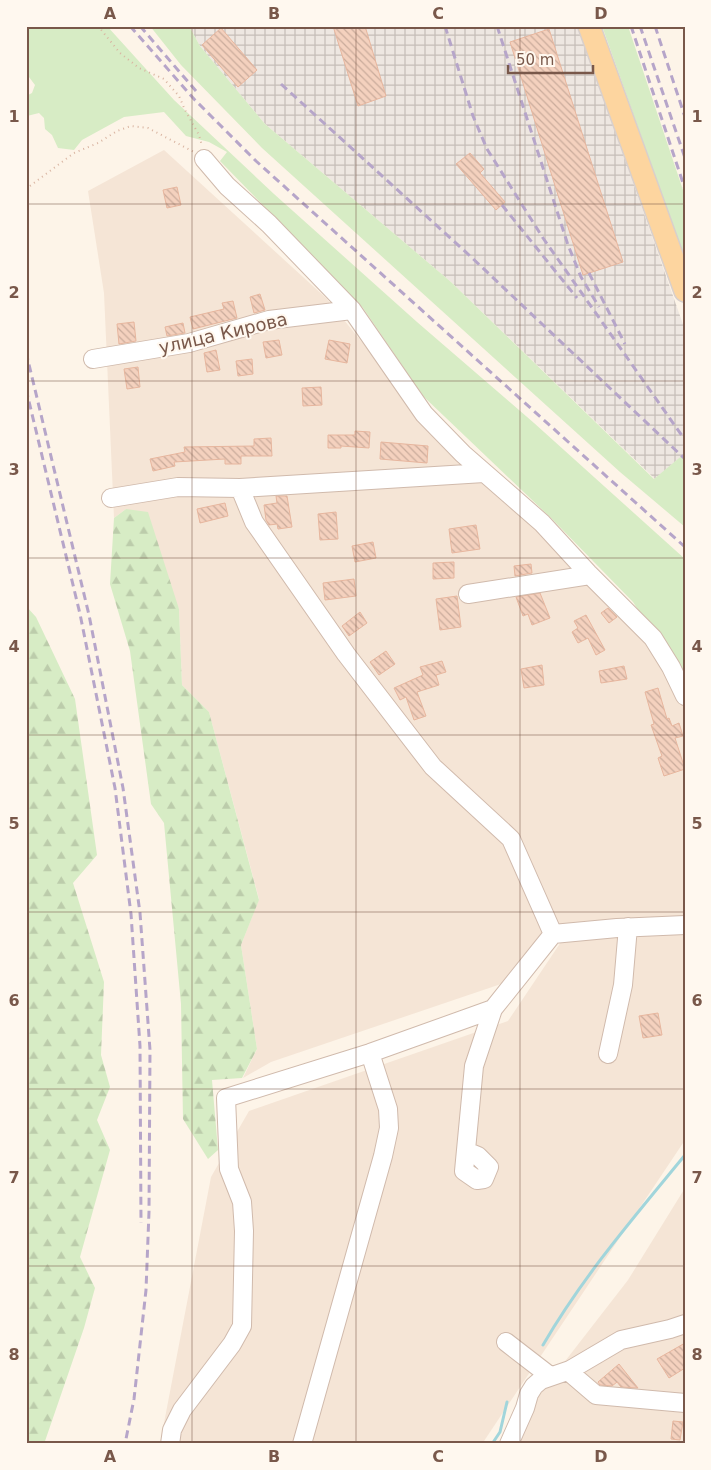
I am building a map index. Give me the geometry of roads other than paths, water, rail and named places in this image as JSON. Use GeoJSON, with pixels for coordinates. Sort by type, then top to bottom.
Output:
{"type":"FeatureCollection","features":[{"type":"Feature","properties":{"kind":"main road"},"geometry":{"type":"LineString","coordinates":[[590,26],[685,291]]}},
{"type":"Feature","properties":{"kind":"street"},"geometry":{"type":"LineString","coordinates":[[204,159],[227,186],[269,224],[352,310],[424,414],[463,454],[542,523],[590,575],[653,638],[671,667],[685,696]]}},
{"type":"Feature","properties":{"kind":"street","name":"улица Кирова"},"geometry":{"type":"LineString","coordinates":[[94,359],[189,343],[269,320],[352,310]]}},
{"type":"Feature","properties":{"kind":"street"},"geometry":{"type":"LineString","coordinates":[[111,498],[178,487],[240,488],[484,473]]}},
{"type":"Feature","properties":{"kind":"street"},"geometry":{"type":"LineString","coordinates":[[240,488],[254,522],[346,654],[433,767],[511,839],[554,934]]}},
{"type":"Feature","properties":{"kind":"street"},"geometry":{"type":"LineString","coordinates":[[468,594],[590,575]]}},
{"type":"Feature","properties":{"kind":"street"},"geometry":{"type":"LineString","coordinates":[[466,1151],[474,1066],[493,1009],[554,934],[628,927],[685,925]]}},
{"type":"Feature","properties":{"kind":"street"},"geometry":{"type":"LineString","coordinates":[[608,1054],[623,986],[628,927]]}},
{"type":"Feature","properties":{"kind":"street"},"geometry":{"type":"LineString","coordinates":[[170,1444],[172,1430],[182,1410],[232,1344],[242,1326],[244,1230],[242,1202],[228,1169],[226,1098],[370,1053],[493,1009]]}},
{"type":"Feature","properties":{"kind":"street"},"geometry":{"type":"LineString","coordinates":[[302,1444],[383,1156],[389,1128],[388,1109],[370,1053]]}},
{"type":"Feature","properties":{"kind":"street"},"geometry":{"type":"LineString","coordinates":[[509,1444],[532,1389],[538,1382],[568,1370],[622,1340],[685,1324]]}},
{"type":"Feature","properties":{"kind":"street"},"geometry":{"type":"LineString","coordinates":[[506,1342],[550,1376]]}},
{"type":"Feature","properties":{"kind":"street"},"geometry":{"type":"LineString","coordinates":[[568,1370],[596,1395],[685,1403]]}},
{"type":"Feature","properties":{"kind":"waterway"},"geometry":{"type":"LineString","coordinates":[[543,1345],[592,1271],[685,1155]]}},
{"type":"Feature","properties":{"kind":"waterway"},"geometry":{"type":"LineString","coordinates":[[492,1444],[500,1432],[507,1402]]}},
{"type":"Feature","properties":{"kind":"railway"},"geometry":{"type":"LineString","coordinates":[[130,26],[194,99],[256,161],[685,547]]}},
{"type":"Feature","properties":{"kind":"railway"},"geometry":{"type":"LineString","coordinates":[[140,26],[196,91]]}},
{"type":"Feature","properties":{"kind":"railway"},"geometry":{"type":"LineString","coordinates":[[445,26],[473,116],[487,149],[543,238],[685,440]]}},
{"type":"Feature","properties":{"kind":"railway"},"geometry":{"type":"LineString","coordinates":[[497,26],[568,245],[581,277],[599,307]]}},
{"type":"Feature","properties":{"kind":"railway"},"geometry":{"type":"LineString","coordinates":[[631,26],[685,189]]}},
{"type":"Feature","properties":{"kind":"railway"},"geometry":{"type":"LineString","coordinates":[[640,26],[685,158]]}},
{"type":"Feature","properties":{"kind":"railway"},"geometry":{"type":"LineString","coordinates":[[655,26],[685,117]]}},
{"type":"Feature","properties":{"kind":"railway"},"geometry":{"type":"LineString","coordinates":[[281,84],[469,255],[685,459]]}},
{"type":"Feature","properties":{"kind":"railway"},"geometry":{"type":"LineString","coordinates":[[502,205],[577,298]]}},
{"type":"Feature","properties":{"kind":"railway"},"geometry":{"type":"LineString","coordinates":[[589,273],[625,344]]}},
{"type":"Feature","properties":{"kind":"railway"},"geometry":{"type":"LineString","coordinates":[[26,352],[89,615],[123,788],[140,913],[150,1050],[149,1212],[146,1290],[134,1399],[125,1444]]}},
{"type":"Feature","properties":{"kind":"railway"},"geometry":{"type":"LineString","coordinates":[[26,389],[80,614],[115,788],[131,914],[140,1046],[141,1223]]}}]}
